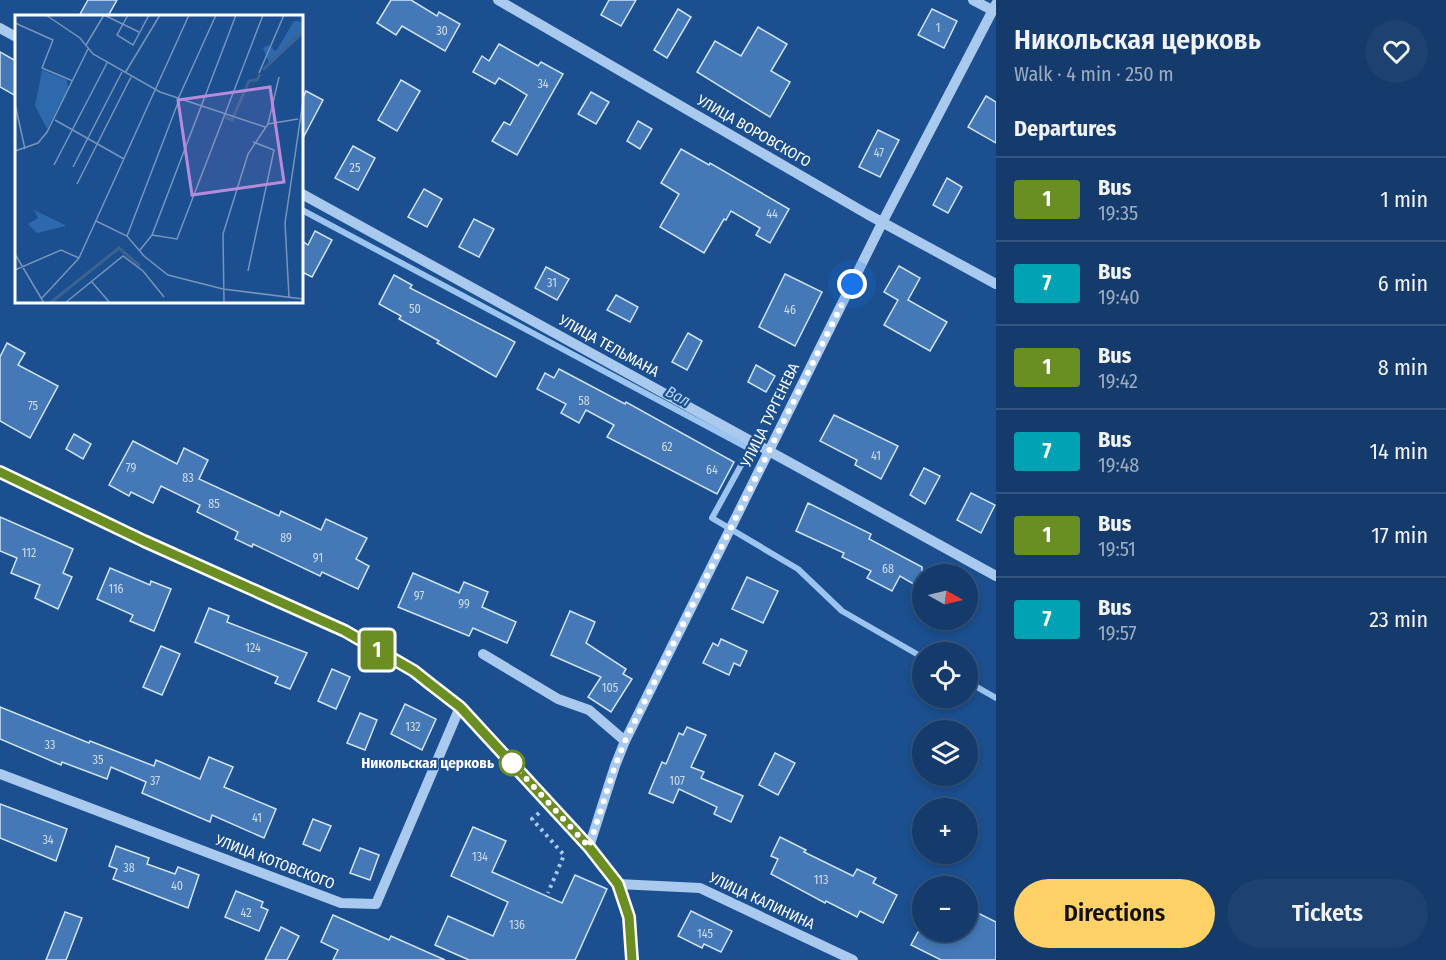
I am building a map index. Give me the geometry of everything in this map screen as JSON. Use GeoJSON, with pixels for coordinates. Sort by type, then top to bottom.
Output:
{"type":"FeatureCollection","features":[{"type":"Feature","properties":{"kind":"street","name":"УЛИЦА ВОРОВСКОГО"},"geometry":{"type":"LineString","coordinates":[[498,0],[996,284]]}},
{"type":"Feature","properties":{"kind":"street"},"geometry":{"type":"LineString","coordinates":[[973,0],[994,7]]}},
{"type":"Feature","properties":{"kind":"street","name":"УЛИЦА ТУРГЕНЕВА"},"geometry":{"type":"LineString","coordinates":[[589,847],[625,741],[883,221],[994,7]]}},
{"type":"Feature","properties":{"kind":"street"},"geometry":{"type":"LineString","coordinates":[[0,27],[15,36]]}},
{"type":"Feature","properties":{"kind":"street","name":"УЛИЦА ТЕЛЬМАНА"},"geometry":{"type":"LineString","coordinates":[[303,195],[996,576]]}},
{"type":"Feature","properties":{"kind":"street"},"geometry":{"type":"LineString","coordinates":[[0,472],[144,541],[345,631],[414,671],[460,707],[589,847],[618,884],[629,917],[632,960]]}},
{"type":"Feature","properties":{"kind":"street"},"geometry":{"type":"LineString","coordinates":[[483,654],[558,699],[590,710],[625,741]]}},
{"type":"Feature","properties":{"kind":"street","name":"УЛИЦА КОТОВСКОГО"},"geometry":{"type":"LineString","coordinates":[[0,774],[341,903],[376,904],[460,707]]}},
{"type":"Feature","properties":{"kind":"street","name":"УЛИЦА КАЛИНИНА"},"geometry":{"type":"LineString","coordinates":[[618,884],[700,888],[853,960]]}},
{"type":"Feature","properties":{"kind":"building"},"geometry":{"type":"Polygon","coordinates":[[[88,0],[117,0],[109,15],[80,15],[88,0]]]}},
{"type":"Feature","properties":{"kind":"building"},"geometry":{"type":"Polygon","coordinates":[[[391,0],[411,0],[437,16],[439,12],[460,24],[445,51],[402,26],[396,35],[377,23],[391,0]]]}},
{"type":"Feature","properties":{"kind":"building"},"geometry":{"type":"Polygon","coordinates":[[[609,0],[636,0],[621,26],[601,15],[609,0]]]}},
{"type":"Feature","properties":{"kind":"building"},"geometry":{"type":"Polygon","coordinates":[[[678,9],[691,17],[667,58],[654,50],[678,9]]]}},
{"type":"Feature","properties":{"kind":"building"},"geometry":{"type":"Polygon","coordinates":[[[932,9],[957,21],[944,48],[918,35],[932,9]]]}},
{"type":"Feature","properties":{"kind":"building"},"geometry":{"type":"Polygon","coordinates":[[[758,27],[787,44],[771,71],[790,82],[770,117],[697,72],[715,41],[741,56],[758,27]]]}},
{"type":"Feature","properties":{"kind":"building"},"geometry":{"type":"Polygon","coordinates":[[[499,44],[538,66],[541,62],[563,74],[517,155],[492,141],[504,122],[510,125],[527,95],[499,78],[495,84],[473,72],[482,56],[489,61],[499,44]]]}},
{"type":"Feature","properties":{"kind":"building"},"geometry":{"type":"Polygon","coordinates":[[[0,52],[15,60],[15,95],[0,87],[0,52]]]}},
{"type":"Feature","properties":{"kind":"building"},"geometry":{"type":"Polygon","coordinates":[[[401,80],[420,91],[397,131],[378,120],[401,80]]]}},
{"type":"Feature","properties":{"kind":"building"},"geometry":{"type":"Polygon","coordinates":[[[306,91],[323,100],[303,138],[303,98],[306,91]]]}},
{"type":"Feature","properties":{"kind":"building"},"geometry":{"type":"Polygon","coordinates":[[[591,92],[609,102],[596,124],[578,114],[591,92]]]}},
{"type":"Feature","properties":{"kind":"building"},"geometry":{"type":"Polygon","coordinates":[[[986,96],[996,102],[996,143],[968,127],[986,96]]]}},
{"type":"Feature","properties":{"kind":"building"},"geometry":{"type":"Polygon","coordinates":[[[638,121],[652,129],[640,149],[627,141],[638,121]]]}},
{"type":"Feature","properties":{"kind":"building"},"geometry":{"type":"Polygon","coordinates":[[[878,130],[899,140],[880,177],[859,167],[878,130]]]}},
{"type":"Feature","properties":{"kind":"building"},"geometry":{"type":"Polygon","coordinates":[[[353,146],[375,158],[358,190],[335,178],[353,146]]]}},
{"type":"Feature","properties":{"kind":"building"},"geometry":{"type":"Polygon","coordinates":[[[681,149],[709,165],[710,163],[789,209],[770,243],[756,235],[760,228],[731,211],[704,253],[660,227],[679,194],[661,183],[681,149]]]}},
{"type":"Feature","properties":{"kind":"building"},"geometry":{"type":"Polygon","coordinates":[[[947,178],[962,187],[948,213],[933,205],[947,178]]]}},
{"type":"Feature","properties":{"kind":"building"},"geometry":{"type":"Polygon","coordinates":[[[424,189],[442,199],[427,227],[408,217],[424,189]]]}},
{"type":"Feature","properties":{"kind":"building"},"geometry":{"type":"Polygon","coordinates":[[[474,219],[494,229],[479,257],[459,247],[474,219]]]}},
{"type":"Feature","properties":{"kind":"building"},"geometry":{"type":"Polygon","coordinates":[[[315,231],[332,240],[312,277],[303,272],[303,242],[308,245],[315,231]]]}},
{"type":"Feature","properties":{"kind":"building"},"geometry":{"type":"Polygon","coordinates":[[[899,266],[920,278],[908,300],[947,322],[930,351],[884,325],[898,300],[884,292],[899,266]]]}},
{"type":"Feature","properties":{"kind":"building"},"geometry":{"type":"Polygon","coordinates":[[[546,267],[569,279],[557,300],[535,288],[546,267]]]}},
{"type":"Feature","properties":{"kind":"building"},"geometry":{"type":"Polygon","coordinates":[[[785,274],[822,292],[795,346],[759,327],[785,274]]]}},
{"type":"Feature","properties":{"kind":"building"},"geometry":{"type":"Polygon","coordinates":[[[394,275],[412,285],[410,288],[515,342],[496,377],[437,343],[439,341],[399,319],[401,316],[379,304],[394,275]]]}},
{"type":"Feature","properties":{"kind":"building"},"geometry":{"type":"Polygon","coordinates":[[[616,295],[638,307],[630,322],[607,310],[616,295]]]}},
{"type":"Feature","properties":{"kind":"building"},"geometry":{"type":"Polygon","coordinates":[[[688,333],[702,341],[687,370],[672,362],[688,333]]]}},
{"type":"Feature","properties":{"kind":"building"},"geometry":{"type":"Polygon","coordinates":[[[7,343],[25,353],[18,365],[58,386],[30,438],[0,421],[0,357],[7,343]]]}},
{"type":"Feature","properties":{"kind":"building"},"geometry":{"type":"Polygon","coordinates":[[[756,365],[775,376],[766,392],[748,382],[756,365]]]}},
{"type":"Feature","properties":{"kind":"building"},"geometry":{"type":"Polygon","coordinates":[[[559,369],[625,404],[626,402],[734,462],[717,494],[607,437],[614,425],[586,410],[579,423],[561,413],[566,404],[537,389],[545,373],[554,378],[559,369]]]}},
{"type":"Feature","properties":{"kind":"building"},"geometry":{"type":"Polygon","coordinates":[[[834,415],[898,446],[881,479],[855,465],[857,460],[820,441],[834,415]]]}},
{"type":"Feature","properties":{"kind":"building"},"geometry":{"type":"Polygon","coordinates":[[[74,434],[91,444],[83,459],[66,449],[74,434]]]}},
{"type":"Feature","properties":{"kind":"building"},"geometry":{"type":"Polygon","coordinates":[[[133,441],[177,464],[184,448],[208,460],[199,479],[279,516],[281,511],[321,530],[326,519],[367,538],[356,559],[369,566],[358,589],[322,572],[320,576],[253,544],[252,547],[235,539],[238,532],[197,512],[200,505],[161,486],[153,503],[131,492],[129,496],[109,485],[133,441]]]}},
{"type":"Feature","properties":{"kind":"building"},"geometry":{"type":"Polygon","coordinates":[[[924,468],[940,476],[925,504],[910,495],[924,468]]]}},
{"type":"Feature","properties":{"kind":"building"},"geometry":{"type":"Polygon","coordinates":[[[971,493],[995,505],[981,533],[957,520],[971,493]]]}},
{"type":"Feature","properties":{"kind":"building"},"geometry":{"type":"Polygon","coordinates":[[[808,503],[871,534],[869,539],[916,564],[912,564],[912,583],[900,576],[892,591],[867,578],[871,571],[842,557],[844,553],[796,531],[808,503]]]}},
{"type":"Feature","properties":{"kind":"building"},"geometry":{"type":"Polygon","coordinates":[[[0,517],[73,549],[63,573],[72,577],[58,609],[35,598],[40,585],[11,573],[17,558],[0,551],[0,517]]]}},
{"type":"Feature","properties":{"kind":"building"},"geometry":{"type":"Polygon","coordinates":[[[110,568],[150,585],[151,581],[171,589],[154,631],[130,621],[133,615],[97,599],[110,568]]]}},
{"type":"Feature","properties":{"kind":"building"},"geometry":{"type":"Polygon","coordinates":[[[413,573],[459,593],[464,582],[488,592],[482,607],[516,622],[507,643],[473,628],[469,636],[398,607],[413,573]]]}},
{"type":"Feature","properties":{"kind":"building"},"geometry":{"type":"Polygon","coordinates":[[[747,577],[778,591],[763,623],[732,609],[747,577]]]}},
{"type":"Feature","properties":{"kind":"building"},"geometry":{"type":"Polygon","coordinates":[[[209,608],[229,616],[227,622],[307,653],[290,689],[275,683],[278,677],[195,642],[209,608]]]}},
{"type":"Feature","properties":{"kind":"building"},"geometry":{"type":"Polygon","coordinates":[[[570,611],[595,622],[586,643],[626,669],[623,674],[632,679],[611,712],[588,697],[601,677],[551,655],[570,611]]]}},
{"type":"Feature","properties":{"kind":"building"},"geometry":{"type":"Polygon","coordinates":[[[721,639],[747,651],[740,666],[734,663],[729,675],[703,663],[713,643],[718,646],[721,639]]]}},
{"type":"Feature","properties":{"kind":"building"},"geometry":{"type":"Polygon","coordinates":[[[161,646],[180,654],[162,695],[143,687],[161,646]]]}},
{"type":"Feature","properties":{"kind":"building"},"geometry":{"type":"Polygon","coordinates":[[[332,669],[350,677],[336,709],[318,701],[332,669]]]}},
{"type":"Feature","properties":{"kind":"building"},"geometry":{"type":"Polygon","coordinates":[[[405,704],[436,719],[422,750],[391,734],[405,704]]]}},
{"type":"Feature","properties":{"kind":"building"},"geometry":{"type":"Polygon","coordinates":[[[0,707],[89,743],[90,741],[154,766],[156,760],[200,779],[209,757],[233,767],[224,787],[276,809],[264,838],[212,815],[210,822],[142,793],[146,782],[111,767],[107,779],[62,762],[61,765],[0,739],[0,707]]]}},
{"type":"Feature","properties":{"kind":"building"},"geometry":{"type":"Polygon","coordinates":[[[360,713],[377,720],[365,750],[347,743],[360,713]]]}},
{"type":"Feature","properties":{"kind":"building"},"geometry":{"type":"Polygon","coordinates":[[[687,727],[706,735],[691,767],[704,772],[701,778],[743,796],[731,822],[714,814],[717,807],[679,789],[673,803],[649,793],[662,762],[666,764],[679,733],[683,735],[687,727]]]}},
{"type":"Feature","properties":{"kind":"building"},"geometry":{"type":"Polygon","coordinates":[[[775,753],[795,763],[778,795],[759,785],[775,753]]]}},
{"type":"Feature","properties":{"kind":"building"},"geometry":{"type":"Polygon","coordinates":[[[0,804],[67,829],[56,861],[0,838],[0,804]]]}},
{"type":"Feature","properties":{"kind":"building"},"geometry":{"type":"Polygon","coordinates":[[[313,819],[331,826],[320,851],[303,844],[313,819]]]}},
{"type":"Feature","properties":{"kind":"building"},"geometry":{"type":"Polygon","coordinates":[[[473,827],[506,841],[492,872],[562,903],[575,875],[607,889],[575,960],[469,960],[435,945],[448,916],[493,936],[508,902],[451,876],[473,827]]]}},
{"type":"Feature","properties":{"kind":"building"},"geometry":{"type":"Polygon","coordinates":[[[780,837],[806,850],[804,852],[853,876],[857,869],[876,878],[873,883],[897,895],[883,923],[860,911],[857,917],[826,901],[825,903],[771,874],[778,859],[771,856],[780,837]]]}},
{"type":"Feature","properties":{"kind":"building"},"geometry":{"type":"Polygon","coordinates":[[[116,846],[149,858],[147,864],[175,874],[178,867],[199,875],[188,908],[113,879],[117,869],[109,866],[116,846]]]}},
{"type":"Feature","properties":{"kind":"building"},"geometry":{"type":"Polygon","coordinates":[[[360,848],[379,855],[370,880],[350,873],[360,848]]]}},
{"type":"Feature","properties":{"kind":"building"},"geometry":{"type":"Polygon","coordinates":[[[236,891],[263,902],[261,907],[268,910],[259,931],[225,917],[236,891]]]}},
{"type":"Feature","properties":{"kind":"building"},"geometry":{"type":"Polygon","coordinates":[[[691,911],[732,931],[721,952],[704,944],[702,948],[678,936],[691,911]]]}},
{"type":"Feature","properties":{"kind":"building"},"geometry":{"type":"Polygon","coordinates":[[[65,912],[82,918],[66,960],[46,960],[65,912]]]}},
{"type":"Feature","properties":{"kind":"building"},"geometry":{"type":"Polygon","coordinates":[[[978,913],[996,922],[996,960],[941,960],[911,945],[913,942],[978,942],[978,913]]]}},
{"type":"Feature","properties":{"kind":"building"},"geometry":{"type":"Polygon","coordinates":[[[333,915],[389,940],[391,936],[445,960],[333,960],[338,950],[321,942],[333,915]]]}},
{"type":"Feature","properties":{"kind":"building"},"geometry":{"type":"Polygon","coordinates":[[[281,927],[299,936],[287,960],[265,960],[281,927]]]}},
{"type":"Feature","properties":{"kind":"waterway","name":"Вал"},"geometry":{"type":"LineString","coordinates":[[303,211],[750,449],[712,518],[798,569],[842,611],[912,651]]}},
{"type":"Feature","properties":{"kind":"waterway","name":"Вал"},"geometry":{"type":"LineString","coordinates":[[978,688],[996,698]]}},
{"type":"Feature","properties":{"kind":"bus line","name":"1"},"geometry":{"type":"LineString","coordinates":[[0,472],[144,541],[345,631],[414,671],[460,707],[589,847],[618,884],[629,917],[632,960]]}},
{"type":"Feature","properties":{"kind":"place","name":"Никольская церковь"},"geometry":{"type":"Point","coordinates":[512,763]}},
{"type":"Feature","properties":{"kind":"route"},"geometry":{"type":"LineString","coordinates":[[512,763],[589,847],[625,741],[852,284]]}}]}
